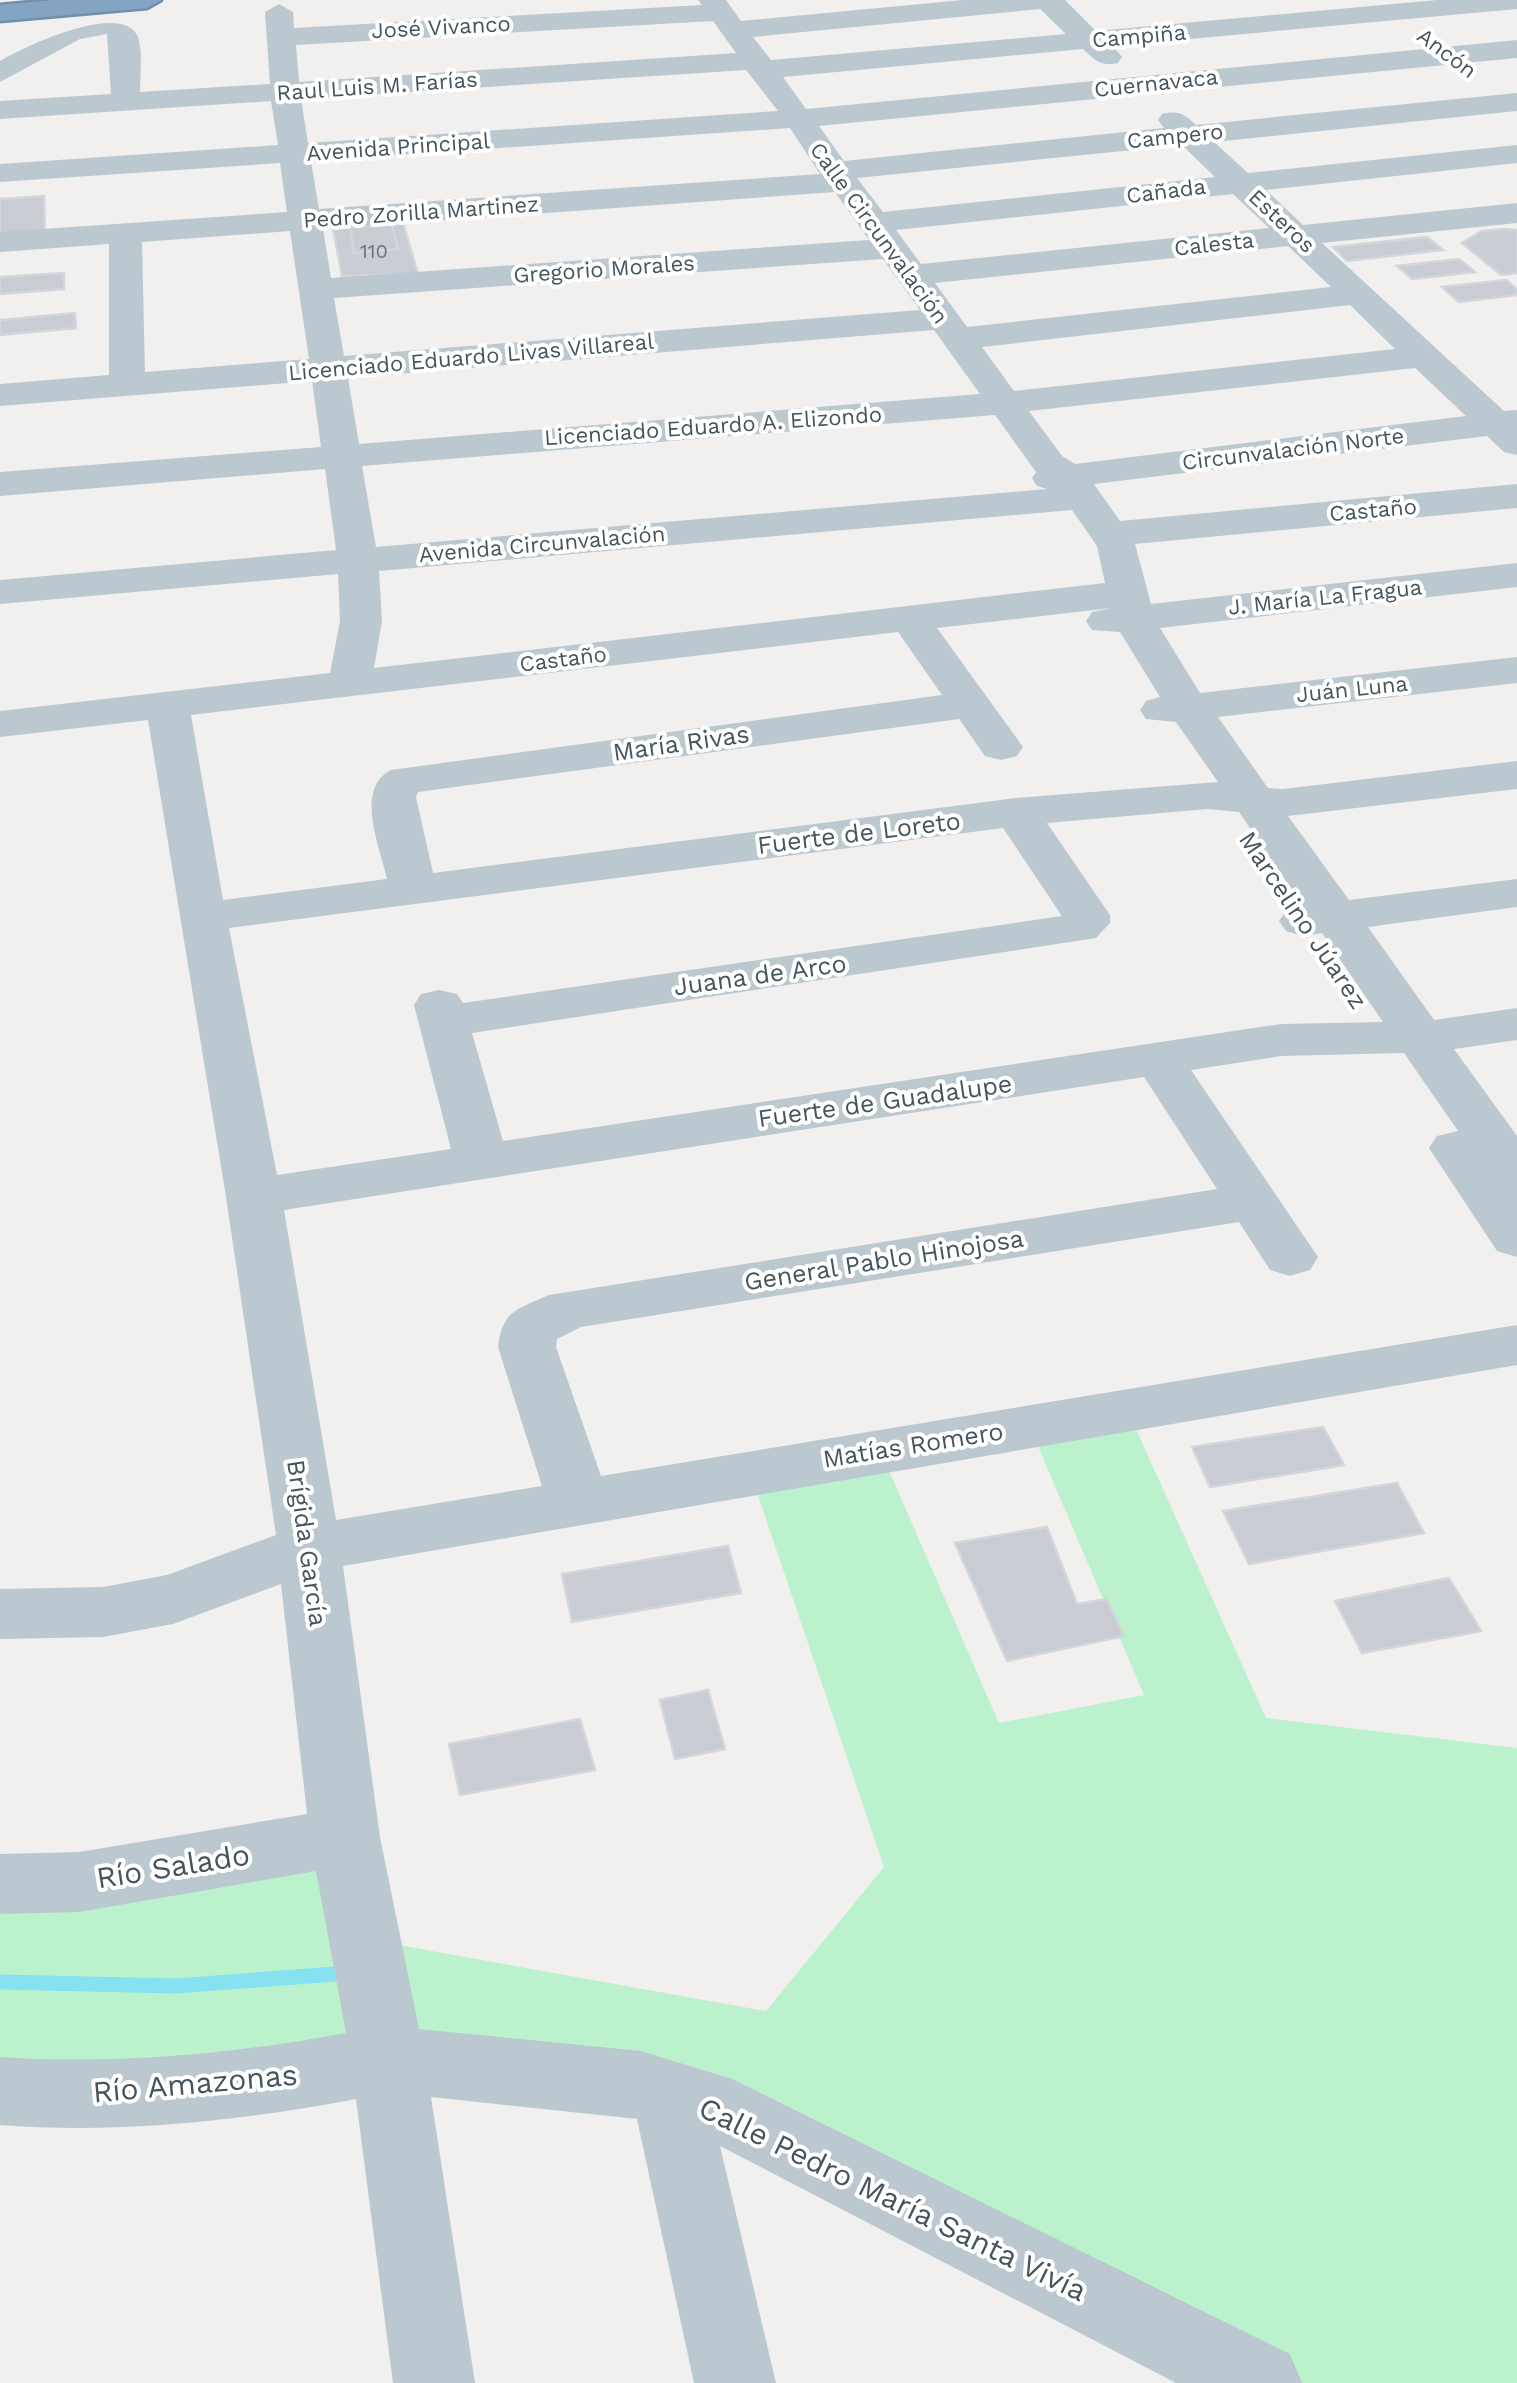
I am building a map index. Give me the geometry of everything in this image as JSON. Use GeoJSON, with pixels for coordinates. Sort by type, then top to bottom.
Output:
{"type":"FeatureCollection","features":[{"type":"Feature","properties":{"kind":"highway"},"geometry":{"type":"LineString","coordinates":[[0,13],[146,0]]}},
{"type":"Feature","properties":{"kind":"street","name":"José Vivanco"},"geometry":{"type":"LineString","coordinates":[[285,92],[280,25],[430,14],[563,10],[722,14],[1048,0]]}},
{"type":"Feature","properties":{"kind":"street","name":"Esteros"},"geometry":{"type":"LineString","coordinates":[[1048,0],[1424,356],[1510,430]]}},
{"type":"Feature","properties":{"kind":"street","name":"Campiña"},"geometry":{"type":"LineString","coordinates":[[757,66],[1090,40],[1385,6],[1517,1]]}},
{"type":"Feature","properties":{"kind":"street","name":"Ancón"},"geometry":{"type":"LineString","coordinates":[[1385,6],[1515,103]]}},
{"type":"Feature","properties":{"kind":"street","name":"Calle Circunvalación"},"geometry":{"type":"LineString","coordinates":[[722,14],[948,329],[1063,483],[1110,534],[1120,557],[1117,607]]}},
{"type":"Feature","properties":{"kind":"street"},"geometry":{"type":"LineString","coordinates":[[0,73],[69,34],[106,24],[121,29],[124,36],[126,102]]}},
{"type":"Feature","properties":{"kind":"street","name":"Cuernavaca"},"geometry":{"type":"LineString","coordinates":[[796,119],[1517,49]]}},
{"type":"Feature","properties":{"kind":"street","name":"Raul Luis M. Farías"},"geometry":{"type":"LineString","coordinates":[[0,110],[757,66]]}},
{"type":"Feature","properties":{"kind":"street"},"geometry":{"type":"LineString","coordinates":[[285,92],[358,560],[361,620],[349,684]]}},
{"type":"Feature","properties":{"kind":"street","name":"Campero"},"geometry":{"type":"LineString","coordinates":[[838,176],[1189,135],[1515,103]]}},
{"type":"Feature","properties":{"kind":"street","name":"Avenida Principal"},"geometry":{"type":"LineString","coordinates":[[0,174],[796,119]]}},
{"type":"Feature","properties":{"kind":"street","name":"Cañada"},"geometry":{"type":"LineString","coordinates":[[892,249],[1241,182],[1517,154]]}},
{"type":"Feature","properties":{"kind":"street","name":"Pedro Zorilla Martinez"},"geometry":{"type":"LineString","coordinates":[[0,242],[838,176]]}},
{"type":"Feature","properties":{"kind":"street","name":"Calesta"},"geometry":{"type":"LineString","coordinates":[[892,249],[1297,235],[1517,213]]}},
{"type":"Feature","properties":{"kind":"street"},"geometry":{"type":"LineString","coordinates":[[125,234],[127,385]]}},
{"type":"Feature","properties":{"kind":"street","name":"Gregorio Morales"},"geometry":{"type":"LineString","coordinates":[[316,289],[892,249]]}},
{"type":"Feature","properties":{"kind":"street","name":"Licenciado Eduardo Livas Villareal"},"geometry":{"type":"LineString","coordinates":[[0,395],[330,368],[948,329],[1359,294]]}},
{"type":"Feature","properties":{"kind":"street","name":"Licenciado Eduardo A. Elizondo"},"geometry":{"type":"LineString","coordinates":[[0,484],[1004,403],[1424,356]]}},
{"type":"Feature","properties":{"kind":"street","name":"Circunvalación Norte"},"geometry":{"type":"LineString","coordinates":[[1063,483],[1510,430]]}},
{"type":"Feature","properties":{"kind":"street","name":"Calle Circunvalación"},"geometry":{"type":"LineString","coordinates":[[1063,483],[1117,607]]}},
{"type":"Feature","properties":{"kind":"street","name":"Avenida Circunvalación"},"geometry":{"type":"LineString","coordinates":[[0,592],[358,560],[1063,483]]}},
{"type":"Feature","properties":{"kind":"street","name":"Castaño"},"geometry":{"type":"LineString","coordinates":[[1110,534],[1517,496]]}},
{"type":"Feature","properties":{"kind":"street","name":"J. María La Fragua"},"geometry":{"type":"LineString","coordinates":[[1117,607],[1517,575]]}},
{"type":"Feature","properties":{"kind":"street","name":"Castaño"},"geometry":{"type":"LineString","coordinates":[[0,724],[908,618],[1117,607]]}},
{"type":"Feature","properties":{"kind":"street","name":"Marcelino Júarez"},"geometry":{"type":"LineString","coordinates":[[1117,607],[1175,709],[1234,799],[1399,1037],[1504,1178],[1517,1238]]}},
{"type":"Feature","properties":{"kind":"street"},"geometry":{"type":"LineString","coordinates":[[908,618],[1000,747]]}},
{"type":"Feature","properties":{"kind":"street","name":"Juán Luna"},"geometry":{"type":"LineString","coordinates":[[1175,709],[1517,670]]}},
{"type":"Feature","properties":{"kind":"street","name":"María Rivas"},"geometry":{"type":"LineString","coordinates":[[413,890],[394,797],[400,782],[968,705]]}},
{"type":"Feature","properties":{"kind":"street","name":"Brígida García"},"geometry":{"type":"LineString","coordinates":[[168,706],[254,1198],[309,1548],[346,1838],[388,2059],[434,2383]]}},
{"type":"Feature","properties":{"kind":"street","name":"Fuerte de Loreto"},"geometry":{"type":"LineString","coordinates":[[202,917],[1016,812],[1234,799],[1300,802],[1517,776]]}},
{"type":"Feature","properties":{"kind":"street","name":"Juana de Arco"},"geometry":{"type":"LineString","coordinates":[[481,1161],[442,1013],[1080,928],[1086,923],[1086,915],[1016,812]]}},
{"type":"Feature","properties":{"kind":"street"},"geometry":{"type":"LineString","coordinates":[[1318,919],[1517,893]]}},
{"type":"Feature","properties":{"kind":"street","name":"Fuerte de Guadalupe"},"geometry":{"type":"LineString","coordinates":[[254,1198],[1316,1036],[1399,1037],[1517,1024]]}},
{"type":"Feature","properties":{"kind":"street"},"geometry":{"type":"LineString","coordinates":[[1159,1061],[1290,1258]]}},
{"type":"Feature","properties":{"kind":"street","name":"General Pablo Hinojosa"},"geometry":{"type":"LineString","coordinates":[[578,1500],[527,1347],[529,1328],[550,1316],[569,1309],[1253,1202]]}},
{"type":"Feature","properties":{"kind":"street","name":"Matías Romero"},"geometry":{"type":"LineString","coordinates":[[0,1614],[103,1612],[173,1599],[309,1548],[1517,1345]]}},
{"type":"Feature","properties":{"kind":"street","name":"Río Salado"},"geometry":{"type":"LineString","coordinates":[[0,1884],[79,1882],[346,1838]]}},
{"type":"Feature","properties":{"kind":"street","name":"Río Amazonas"},"geometry":{"type":"LineString","coordinates":[[0,2091],[156,2090],[282,2079],[388,2059]]}},
{"type":"Feature","properties":{"kind":"street","name":"Calle Pedro María Santa Vivía"},"geometry":{"type":"LineString","coordinates":[[388,2059],[610,2080],[669,2091],[744,2120],[1260,2383]]}},
{"type":"Feature","properties":{"kind":"street"},"geometry":{"type":"LineString","coordinates":[[669,2091],[735,2383]]}},
{"type":"Feature","properties":{"kind":"green space"},"geometry":{"type":"Polygon","coordinates":[[[1127,1409],[1266,1718],[1517,1748],[1517,2383],[1259,2383],[671,2099],[0,2091],[0,1884],[345,1837],[365,1939],[766,2011],[884,1867],[750,1472],[880,1450],[999,1723],[1144,1695],[1029,1425],[1127,1409]]]}},
{"type":"Feature","properties":{"kind":"building"},"geometry":{"type":"Polygon","coordinates":[[[44,196],[45,234],[0,237],[0,199],[44,196]]]}},
{"type":"Feature","properties":{"kind":"building"},"geometry":{"type":"Polygon","coordinates":[[[403,223],[418,274],[342,276],[333,229],[403,223]]]}},
{"type":"Feature","properties":{"kind":"building"},"geometry":{"type":"Polygon","coordinates":[[[392,225],[398,249],[354,253],[350,227],[392,225]]]}},
{"type":"Feature","properties":{"kind":"building"},"geometry":{"type":"Polygon","coordinates":[[[1517,230],[1517,273],[1501,275],[1462,243],[1482,231],[1517,230]]]}},
{"type":"Feature","properties":{"kind":"building"},"geometry":{"type":"Polygon","coordinates":[[[1427,237],[1443,250],[1347,261],[1333,247],[1427,237]]]}},
{"type":"Feature","properties":{"kind":"building"},"geometry":{"type":"Polygon","coordinates":[[[1459,259],[1475,272],[1412,279],[1397,266],[1459,259]]]}},
{"type":"Feature","properties":{"kind":"building"},"geometry":{"type":"Polygon","coordinates":[[[64,273],[64,289],[0,294],[0,277],[64,273]]]}},
{"type":"Feature","properties":{"kind":"building"},"geometry":{"type":"Polygon","coordinates":[[[1506,280],[1517,289],[1517,295],[1459,302],[1442,287],[1506,280]]]}},
{"type":"Feature","properties":{"kind":"building"},"geometry":{"type":"Polygon","coordinates":[[[75,313],[76,328],[0,335],[0,320],[75,313]]]}},
{"type":"Feature","properties":{"kind":"building"},"geometry":{"type":"Polygon","coordinates":[[[1323,1427],[1344,1465],[1210,1487],[1192,1447],[1323,1427]]]}},
{"type":"Feature","properties":{"kind":"building"},"geometry":{"type":"Polygon","coordinates":[[[1397,1483],[1424,1533],[1249,1564],[1223,1511],[1397,1483]]]}},
{"type":"Feature","properties":{"kind":"building"},"geometry":{"type":"Polygon","coordinates":[[[1047,1527],[1077,1604],[1107,1599],[1124,1636],[1007,1661],[955,1543],[1047,1527]]]}},
{"type":"Feature","properties":{"kind":"building"},"geometry":{"type":"Polygon","coordinates":[[[728,1546],[741,1593],[572,1622],[562,1574],[728,1546]]]}},
{"type":"Feature","properties":{"kind":"building"},"geometry":{"type":"Polygon","coordinates":[[[1449,1578],[1481,1631],[1362,1653],[1335,1601],[1449,1578]]]}},
{"type":"Feature","properties":{"kind":"building"},"geometry":{"type":"Polygon","coordinates":[[[708,1690],[725,1749],[675,1759],[660,1700],[708,1690]]]}},
{"type":"Feature","properties":{"kind":"building"},"geometry":{"type":"Polygon","coordinates":[[[580,1719],[595,1770],[460,1795],[449,1744],[580,1719]]]}},
{"type":"Feature","properties":{"kind":"waterway"},"geometry":{"type":"LineString","coordinates":[[0,1982],[176,1986],[348,1973]]}}]}
